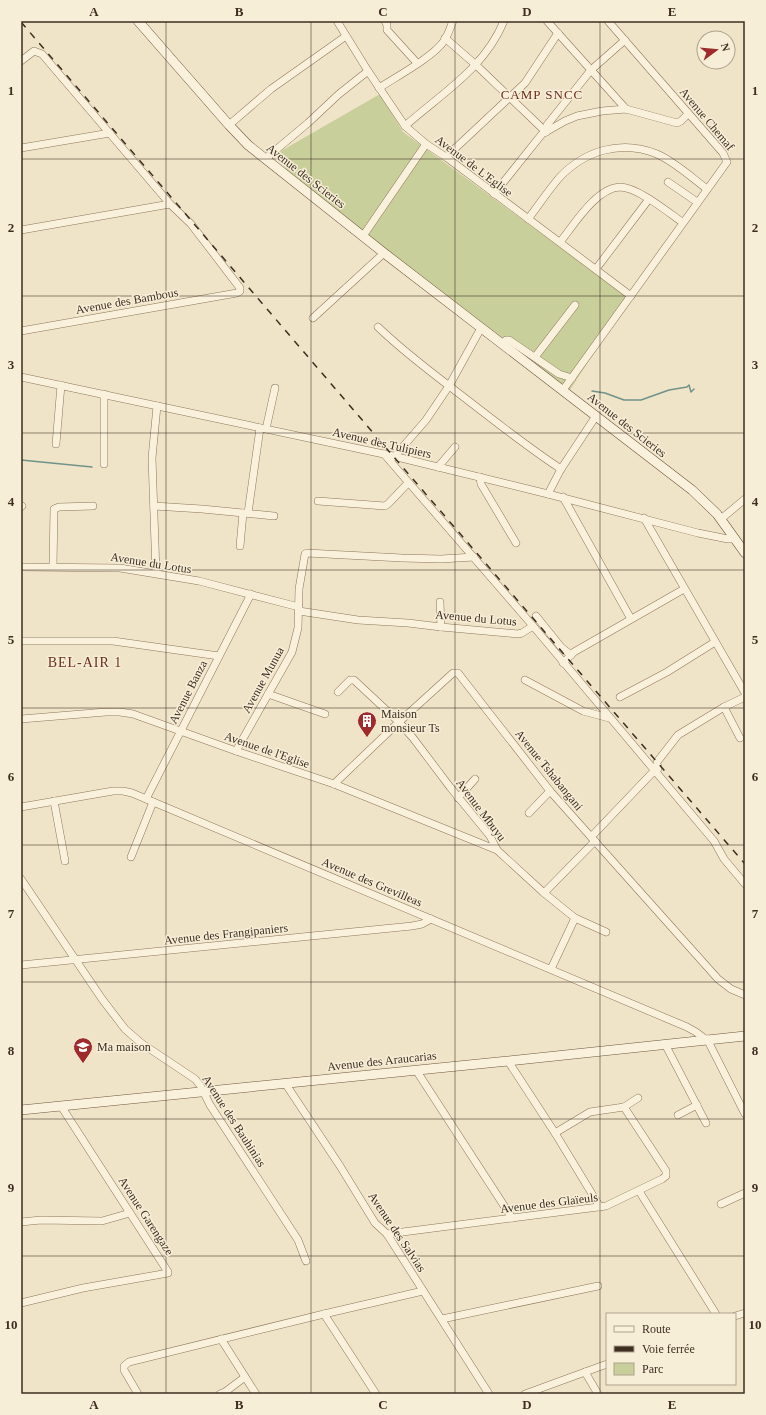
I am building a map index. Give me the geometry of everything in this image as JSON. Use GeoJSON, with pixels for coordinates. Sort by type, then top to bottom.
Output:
{"type":"FeatureCollection","features":[{"type":"Feature","properties":{"kind":"street","name":"Avenue des Scieries"},"geometry":{"type":"LineString","coordinates":[[138,21],[248,145],[384,253],[692,490],[706,502],[721,519],[745,553]]}},
{"type":"Feature","properties":{"kind":"street","name":"Avenue de L'Eglise"},"geometry":{"type":"LineString","coordinates":[[336,21],[405,126],[426,144],[446,157],[631,296]]}},
{"type":"Feature","properties":{"kind":"street"},"geometry":{"type":"LineString","coordinates":[[385,21],[387,30],[417,63]]}},
{"type":"Feature","properties":{"kind":"street"},"geometry":{"type":"LineString","coordinates":[[379,88],[437,48],[445,38],[453,21]]}},
{"type":"Feature","properties":{"kind":"street"},"geometry":{"type":"LineString","coordinates":[[405,126],[452,88],[476,65],[492,44],[504,21]]}},
{"type":"Feature","properties":{"kind":"street"},"geometry":{"type":"LineString","coordinates":[[547,21],[626,109]]}},
{"type":"Feature","properties":{"kind":"street","name":"Avenue Chemaf"},"geometry":{"type":"LineString","coordinates":[[562,390],[631,296],[682,222],[726,164],[726,159],[723,154],[608,21]]}},
{"type":"Feature","properties":{"kind":"street"},"geometry":{"type":"LineString","coordinates":[[446,157],[525,83],[558,33]]}},
{"type":"Feature","properties":{"kind":"street"},"geometry":{"type":"LineString","coordinates":[[229,125],[271,89],[346,36]]}},
{"type":"Feature","properties":{"kind":"street"},"geometry":{"type":"LineString","coordinates":[[445,38],[476,65],[546,132]]}},
{"type":"Feature","properties":{"kind":"street"},"geometry":{"type":"LineString","coordinates":[[546,132],[547,125],[591,70],[625,40]]}},
{"type":"Feature","properties":{"kind":"street"},"geometry":{"type":"LineString","coordinates":[[21,61],[34,51],[42,54],[170,204]]}},
{"type":"Feature","properties":{"kind":"street"},"geometry":{"type":"LineString","coordinates":[[265,159],[308,123],[339,94],[368,71]]}},
{"type":"Feature","properties":{"kind":"street"},"geometry":{"type":"LineString","coordinates":[[494,194],[539,137],[565,121],[577,116],[602,111],[626,109],[675,123],[680,123],[688,114]]}},
{"type":"Feature","properties":{"kind":"street"},"geometry":{"type":"LineString","coordinates":[[21,148],[110,133]]}},
{"type":"Feature","properties":{"kind":"street"},"geometry":{"type":"LineString","coordinates":[[363,236],[426,144]]}},
{"type":"Feature","properties":{"kind":"street"},"geometry":{"type":"LineString","coordinates":[[528,219],[554,184],[567,171],[590,155],[612,148],[633,148],[656,154],[668,160],[707,189]]}},
{"type":"Feature","properties":{"kind":"street"},"geometry":{"type":"LineString","coordinates":[[668,182],[697,202]]}},
{"type":"Feature","properties":{"kind":"street"},"geometry":{"type":"LineString","coordinates":[[560,242],[585,211],[605,192],[615,188],[626,188],[649,199],[682,222]]}},
{"type":"Feature","properties":{"kind":"street"},"geometry":{"type":"LineString","coordinates":[[596,269],[649,199]]}},
{"type":"Feature","properties":{"kind":"street"},"geometry":{"type":"LineString","coordinates":[[21,230],[170,204]]}},
{"type":"Feature","properties":{"kind":"street","name":"Avenue des Bambous"},"geometry":{"type":"LineString","coordinates":[[21,331],[237,293],[240,291],[235,282],[191,224],[170,204]]}},
{"type":"Feature","properties":{"kind":"street"},"geometry":{"type":"LineString","coordinates":[[313,318],[384,253]]}},
{"type":"Feature","properties":{"kind":"street"},"geometry":{"type":"LineString","coordinates":[[535,357],[575,305]]}},
{"type":"Feature","properties":{"kind":"street"},"geometry":{"type":"LineString","coordinates":[[378,327],[391,340],[449,386],[538,454],[561,469]]}},
{"type":"Feature","properties":{"kind":"street"},"geometry":{"type":"LineString","coordinates":[[394,457],[426,420],[449,386],[481,328]]}},
{"type":"Feature","properties":{"kind":"street"},"geometry":{"type":"LineString","coordinates":[[502,344],[506,340],[509,340],[559,374],[572,378]]}},
{"type":"Feature","properties":{"kind":"street","name":"Avenue des Tulipiers"},"geometry":{"type":"LineString","coordinates":[[21,377],[384,454],[562,497],[698,533],[735,539]]}},
{"type":"Feature","properties":{"kind":"street"},"geometry":{"type":"LineString","coordinates":[[56,444],[61,385]]}},
{"type":"Feature","properties":{"kind":"street"},"geometry":{"type":"LineString","coordinates":[[240,546],[245,513],[263,428],[275,388]]}},
{"type":"Feature","properties":{"kind":"street"},"geometry":{"type":"LineString","coordinates":[[104,394],[104,464]]}},
{"type":"Feature","properties":{"kind":"street"},"geometry":{"type":"LineString","coordinates":[[156,574],[152,458],[158,406]]}},
{"type":"Feature","properties":{"kind":"street"},"geometry":{"type":"LineString","coordinates":[[548,494],[561,469],[596,416]]}},
{"type":"Feature","properties":{"kind":"street"},"geometry":{"type":"LineString","coordinates":[[438,467],[455,447]]}},
{"type":"Feature","properties":{"kind":"street"},"geometry":{"type":"LineString","coordinates":[[384,454],[533,626]]}},
{"type":"Feature","properties":{"kind":"street"},"geometry":{"type":"LineString","coordinates":[[480,477],[481,484],[516,543]]}},
{"type":"Feature","properties":{"kind":"street"},"geometry":{"type":"LineString","coordinates":[[318,501],[384,506],[388,504],[408,483]]}},
{"type":"Feature","properties":{"kind":"street"},"geometry":{"type":"LineString","coordinates":[[562,497],[631,620]]}},
{"type":"Feature","properties":{"kind":"street"},"geometry":{"type":"LineString","coordinates":[[721,519],[745,499]]}},
{"type":"Feature","properties":{"kind":"street"},"geometry":{"type":"LineString","coordinates":[[53,566],[54,509],[59,507],[93,506]]}},
{"type":"Feature","properties":{"kind":"street"},"geometry":{"type":"LineString","coordinates":[[154,506],[274,516]]}},
{"type":"Feature","properties":{"kind":"street"},"geometry":{"type":"LineString","coordinates":[[644,518],[745,692]]}},
{"type":"Feature","properties":{"kind":"street","name":"Avenue Munua"},"geometry":{"type":"LineString","coordinates":[[236,751],[292,652],[297,634],[299,589],[305,554],[310,552],[441,559],[474,557]]}},
{"type":"Feature","properties":{"kind":"street","name":"Avenue du Lotus"},"geometry":{"type":"LineString","coordinates":[[21,567],[108,567],[156,574],[199,581],[251,594],[299,609],[358,620],[408,623],[518,634],[533,626],[654,772],[714,841],[724,859],[745,884]]}},
{"type":"Feature","properties":{"kind":"street"},"geometry":{"type":"LineString","coordinates":[[563,663],[571,655],[602,635],[684,589]]}},
{"type":"Feature","properties":{"kind":"street","name":"Avenue Banza"},"geometry":{"type":"LineString","coordinates":[[131,858],[150,801],[180,731],[251,594]]}},
{"type":"Feature","properties":{"kind":"street"},"geometry":{"type":"LineString","coordinates":[[440,602],[441,627]]}},
{"type":"Feature","properties":{"kind":"street"},"geometry":{"type":"LineString","coordinates":[[536,616],[561,647],[571,655]]}},
{"type":"Feature","properties":{"kind":"street"},"geometry":{"type":"LineString","coordinates":[[21,641],[113,641],[219,656]]}},
{"type":"Feature","properties":{"kind":"street"},"geometry":{"type":"LineString","coordinates":[[620,697],[667,672],[715,642]]}},
{"type":"Feature","properties":{"kind":"street","name":"Avenue Tshabangani"},"geometry":{"type":"LineString","coordinates":[[334,784],[398,722],[453,673],[456,672],[550,791],[718,978],[727,986],[745,995]]}},
{"type":"Feature","properties":{"kind":"street","name":"Avenue Mbuyu"},"geometry":{"type":"LineString","coordinates":[[338,692],[350,680],[354,680],[398,722],[417,744],[458,798],[490,836],[497,850],[544,893],[575,918],[606,932]]}},
{"type":"Feature","properties":{"kind":"street"},"geometry":{"type":"LineString","coordinates":[[525,680],[583,711],[609,718]]}},
{"type":"Feature","properties":{"kind":"street"},"geometry":{"type":"LineString","coordinates":[[268,694],[325,714]]}},
{"type":"Feature","properties":{"kind":"street"},"geometry":{"type":"LineString","coordinates":[[544,893],[658,769],[657,762],[678,735],[724,707],[745,697]]}},
{"type":"Feature","properties":{"kind":"street"},"geometry":{"type":"LineString","coordinates":[[724,707],[740,738]]}},
{"type":"Feature","properties":{"kind":"street","name":"Avenue de l'Eglise"},"geometry":{"type":"LineString","coordinates":[[21,719],[120,712],[133,714],[334,784],[497,850]]}},
{"type":"Feature","properties":{"kind":"street"},"geometry":{"type":"LineString","coordinates":[[458,798],[475,779]]}},
{"type":"Feature","properties":{"kind":"street","name":"Avenue des Grevilleas"},"geometry":{"type":"LineString","coordinates":[[21,807],[118,790],[127,791],[687,1027],[706,1039]]}},
{"type":"Feature","properties":{"kind":"street"},"geometry":{"type":"LineString","coordinates":[[529,813],[550,791]]}},
{"type":"Feature","properties":{"kind":"street"},"geometry":{"type":"LineString","coordinates":[[54,801],[66,861]]}},
{"type":"Feature","properties":{"kind":"street","name":"Avenue des Bauhinias"},"geometry":{"type":"LineString","coordinates":[[21,879],[102,999],[125,1029],[144,1046],[195,1079],[200,1085],[210,1105],[298,1240],[306,1261]]}},
{"type":"Feature","properties":{"kind":"street"},"geometry":{"type":"LineString","coordinates":[[551,969],[575,918]]}},
{"type":"Feature","properties":{"kind":"street","name":"Avenue des Frangipaniers"},"geometry":{"type":"LineString","coordinates":[[21,965],[412,926],[422,924],[431,919]]}},
{"type":"Feature","properties":{"kind":"street","name":"Avenue des Araucarias"},"geometry":{"type":"LineString","coordinates":[[21,1110],[745,1036]]}},
{"type":"Feature","properties":{"kind":"street"},"geometry":{"type":"LineString","coordinates":[[706,1039],[745,1114]]}},
{"type":"Feature","properties":{"kind":"street"},"geometry":{"type":"LineString","coordinates":[[665,1044],[706,1122]]}},
{"type":"Feature","properties":{"kind":"street"},"geometry":{"type":"LineString","coordinates":[[508,1061],[600,1207]]}},
{"type":"Feature","properties":{"kind":"street"},"geometry":{"type":"LineString","coordinates":[[416,1070],[512,1218]]}},
{"type":"Feature","properties":{"kind":"street","name":"Avenue des Salvias"},"geometry":{"type":"LineString","coordinates":[[285,1083],[375,1222],[388,1234],[489,1394]]}},
{"type":"Feature","properties":{"kind":"street"},"geometry":{"type":"LineString","coordinates":[[554,1133],[590,1112],[624,1107],[638,1098]]}},
{"type":"Feature","properties":{"kind":"street"},"geometry":{"type":"LineString","coordinates":[[678,1115],[697,1105]]}},
{"type":"Feature","properties":{"kind":"street","name":"Avenue Garengaze"},"geometry":{"type":"LineString","coordinates":[[21,1303],[82,1288],[168,1273],[168,1270],[61,1106]]}},
{"type":"Feature","properties":{"kind":"street","name":"Avenue des Glaïeuls"},"geometry":{"type":"LineString","coordinates":[[388,1234],[611,1205],[664,1178],[666,1173],[624,1107]]}},
{"type":"Feature","properties":{"kind":"street"},"geometry":{"type":"LineString","coordinates":[[639,1191],[715,1313]]}},
{"type":"Feature","properties":{"kind":"street"},"geometry":{"type":"LineString","coordinates":[[721,1204],[745,1194]]}},
{"type":"Feature","properties":{"kind":"street"},"geometry":{"type":"LineString","coordinates":[[21,1222],[41,1220],[102,1221],[130,1213]]}},
{"type":"Feature","properties":{"kind":"street"},"geometry":{"type":"LineString","coordinates":[[442,1319],[598,1286]]}},
{"type":"Feature","properties":{"kind":"street"},"geometry":{"type":"LineString","coordinates":[[138,1394],[124,1370],[124,1366],[129,1362],[423,1291]]}},
{"type":"Feature","properties":{"kind":"street"},"geometry":{"type":"LineString","coordinates":[[324,1314],[376,1394]]}},
{"type":"Feature","properties":{"kind":"street"},"geometry":{"type":"LineString","coordinates":[[221,1339],[256,1394]]}},
{"type":"Feature","properties":{"kind":"street"},"geometry":{"type":"LineString","coordinates":[[525,1394],[606,1364]]}},
{"type":"Feature","properties":{"kind":"street"},"geometry":{"type":"LineString","coordinates":[[585,1372],[598,1394]]}},
{"type":"Feature","properties":{"kind":"street"},"geometry":{"type":"LineString","coordinates":[[220,1394],[245,1377]]}},
{"type":"Feature","properties":{"kind":"green space"},"geometry":{"type":"Polygon","coordinates":[[[380,94],[403,132],[629,298],[570,390],[294,179],[279,160],[281,151],[380,94]]]}},
{"type":"Feature","properties":{"kind":"waterway"},"geometry":{"type":"LineString","coordinates":[[592,391],[605,393],[624,400],[641,400],[669,390],[687,387],[689,385],[691,392],[694,389]]}},
{"type":"Feature","properties":{"kind":"waterway"},"geometry":{"type":"LineString","coordinates":[[21,460],[92,467]]}},
{"type":"Feature","properties":{"kind":"railway"},"geometry":{"type":"LineString","coordinates":[[21,22],[745,864]]}},
{"type":"Feature","properties":{"kind":"place","name":"Maison monsieur Ts"},"geometry":{"type":"Point","coordinates":[367,738]}},
{"type":"Feature","properties":{"kind":"place","name":"Ma maison"},"geometry":{"type":"Point","coordinates":[83,1064]}},
{"type":"Feature","properties":{"kind":"district","name":"CAMP SNCC"},"geometry":{"type":"Point","coordinates":[542,94]}},
{"type":"Feature","properties":{"kind":"district","name":"BEL-AIR 1"},"geometry":{"type":"Point","coordinates":[85,662]}}]}
